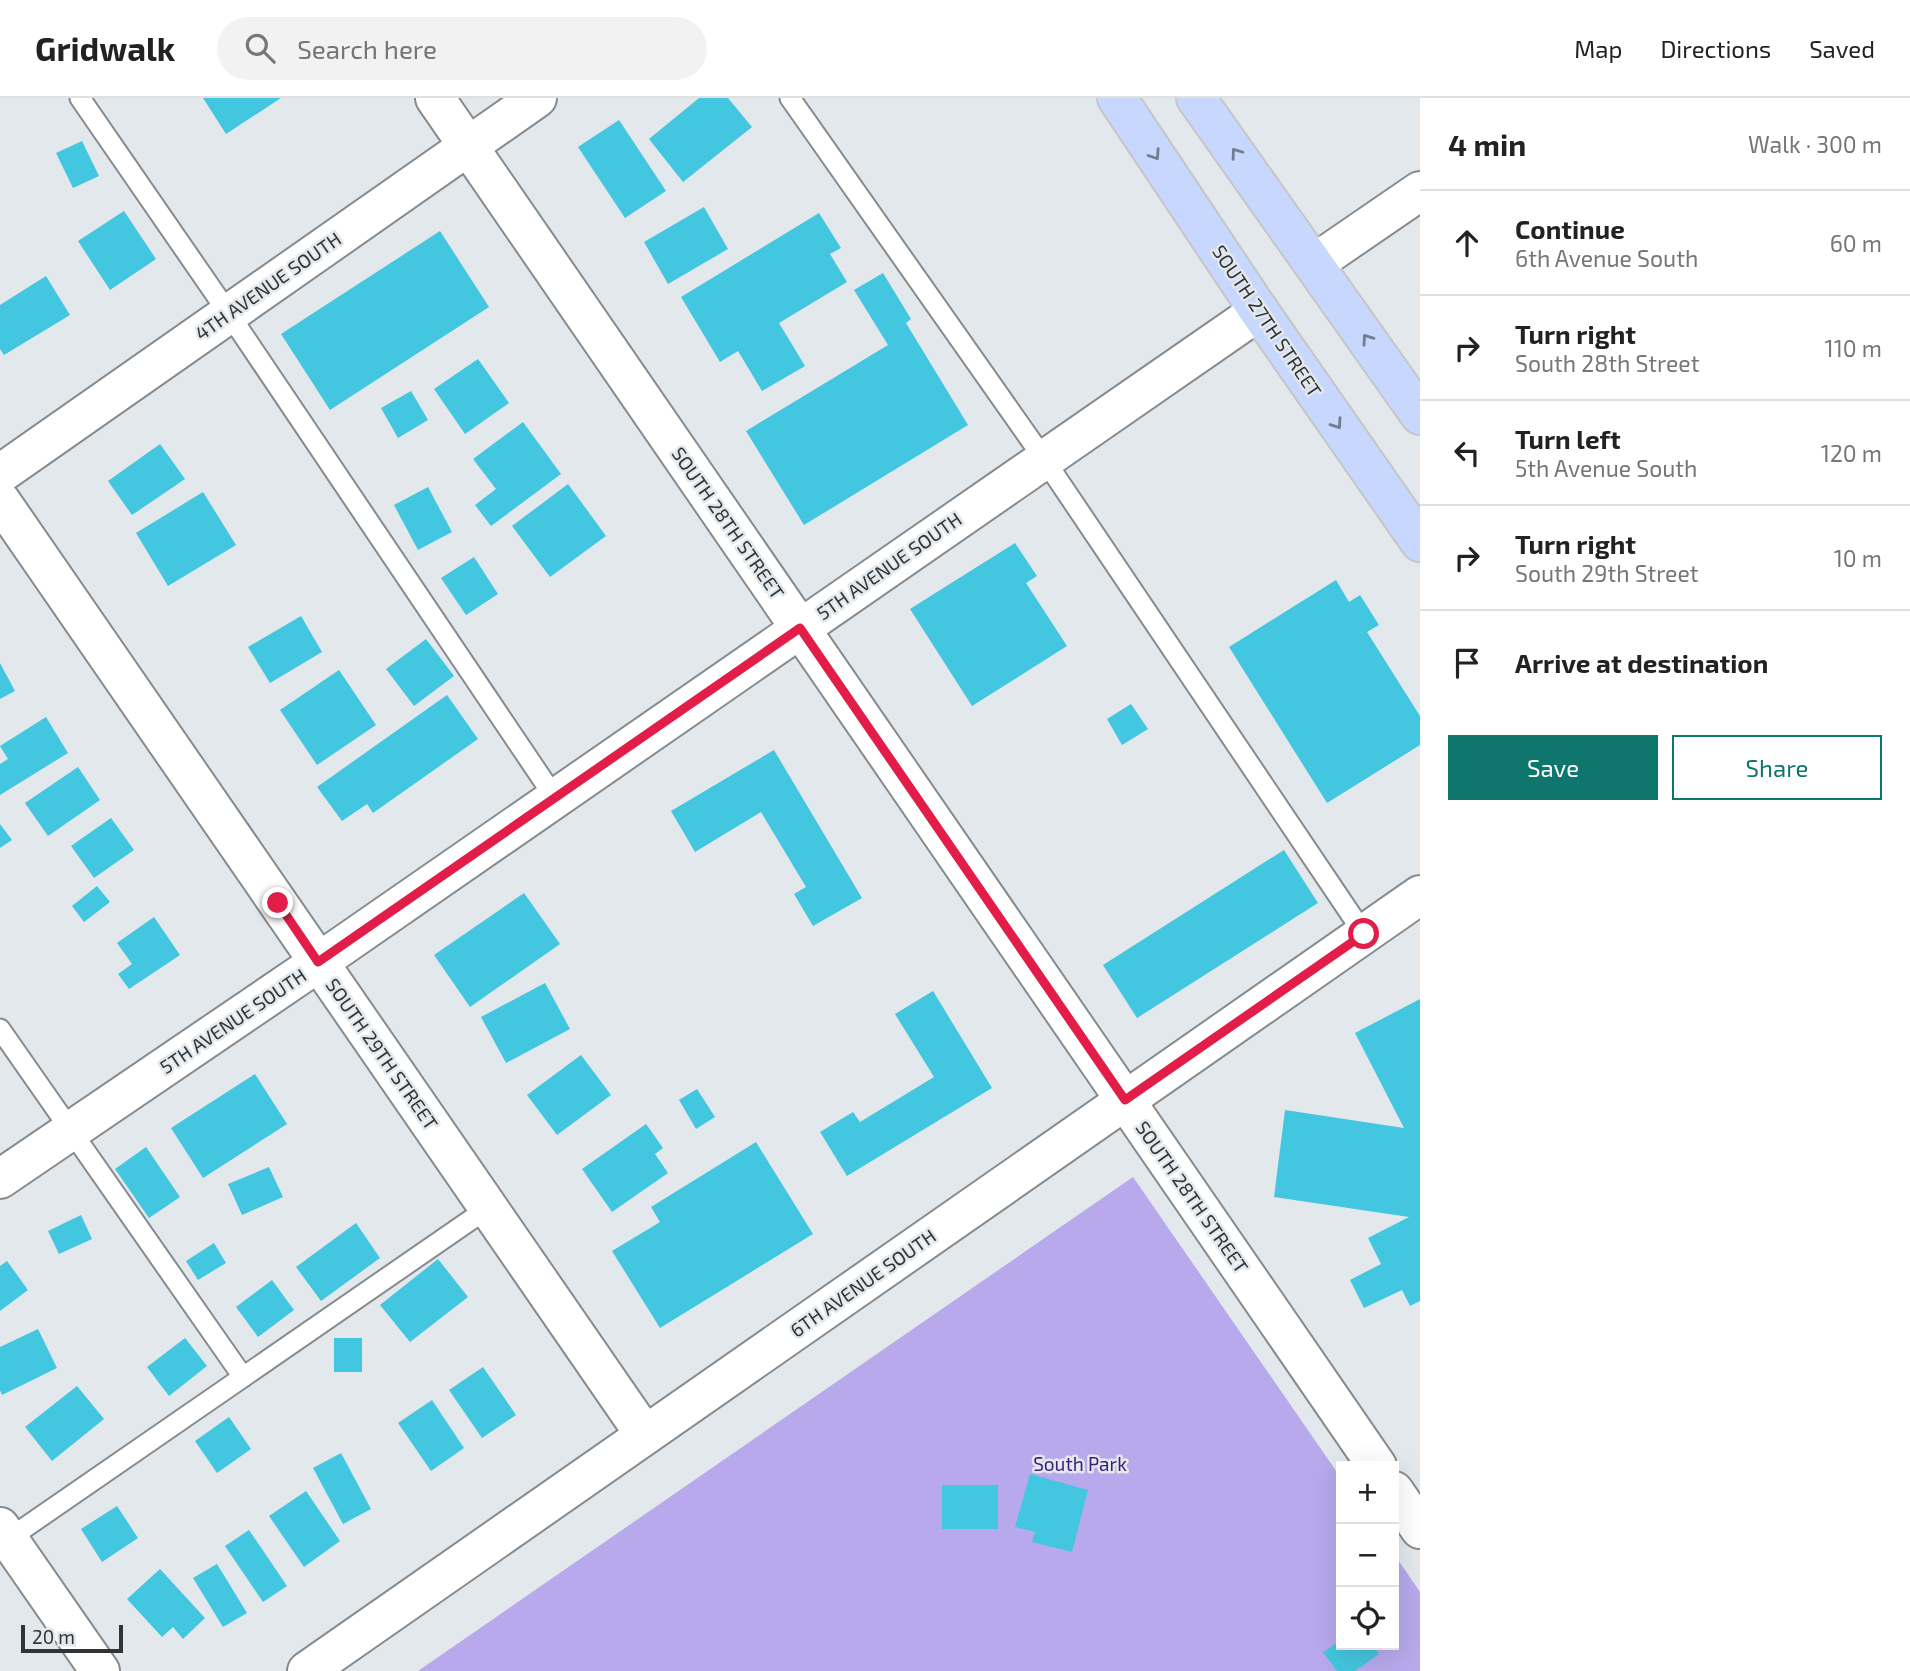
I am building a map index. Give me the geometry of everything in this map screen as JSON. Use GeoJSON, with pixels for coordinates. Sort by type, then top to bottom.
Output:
{"type":"FeatureCollection","features":[{"type":"Feature","properties":{"kind":"main road","name":"SOUTH 27TH STREET"},"geometry":{"type":"LineString","coordinates":[[1117,98],[1259,312],[1420,542]]}},
{"type":"Feature","properties":{"kind":"main road"},"geometry":{"type":"LineString","coordinates":[[1196,98],[1420,415]]}},
{"type":"Feature","properties":{"kind":"street","name":"SOUTH 28TH STREET"},"geometry":{"type":"LineString","coordinates":[[435,98],[1374,1461]]}},
{"type":"Feature","properties":{"kind":"street","name":"4TH AVENUE SOUTH"},"geometry":{"type":"LineString","coordinates":[[0,474],[537,98]]}},
{"type":"Feature","properties":{"kind":"street"},"geometry":{"type":"LineString","coordinates":[[1315,263],[1420,191]]}},
{"type":"Feature","properties":{"kind":"street","name":"5TH AVENUE SOUTH"},"geometry":{"type":"LineString","coordinates":[[0,1179],[1259,312]]}},
{"type":"Feature","properties":{"kind":"street","name":"SOUTH 29TH STREET"},"geometry":{"type":"LineString","coordinates":[[0,500],[645,1435]]}},
{"type":"Feature","properties":{"kind":"street","name":"6TH AVENUE SOUTH"},"geometry":{"type":"LineString","coordinates":[[307,1671],[1420,895]]}},
{"type":"Feature","properties":{"kind":"street"},"geometry":{"type":"LineString","coordinates":[[1399,1498],[1420,1529]]}},
{"type":"Feature","properties":{"kind":"street"},"geometry":{"type":"LineString","coordinates":[[3,1537],[100,1671]]}},
{"type":"Feature","properties":{"kind":"lane"},"geometry":{"type":"LineString","coordinates":[[80,98],[555,798]]}},
{"type":"Feature","properties":{"kind":"lane"},"geometry":{"type":"LineString","coordinates":[[790,98],[1044,459],[1364,934]]}},
{"type":"Feature","properties":{"kind":"lane"},"geometry":{"type":"LineString","coordinates":[[0,1030],[243,1377]]}},
{"type":"Feature","properties":{"kind":"lane"},"geometry":{"type":"LineString","coordinates":[[3,1537],[243,1377],[488,1208]]}},
{"type":"Feature","properties":{"kind":"green space","name":"South Park"},"geometry":{"type":"Polygon","coordinates":[[[1133,1177],[1336,1471],[1336,1650],[1399,1650],[1399,1561],[1420,1592],[1420,1671],[418,1671],[1133,1177]]]}},
{"type":"Feature","properties":{"kind":"building"},"geometry":{"type":"Polygon","coordinates":[[[203,98],[281,98],[226,134],[203,98]]]}},
{"type":"Feature","properties":{"kind":"building"},"geometry":{"type":"Polygon","coordinates":[[[699,98],[728,98],[752,127],[683,182],[649,139],[699,98]]]}},
{"type":"Feature","properties":{"kind":"building"},"geometry":{"type":"Polygon","coordinates":[[[619,120],[666,191],[625,218],[578,147],[619,120]]]}},
{"type":"Feature","properties":{"kind":"building"},"geometry":{"type":"Polygon","coordinates":[[[82,141],[99,176],[73,188],[56,153],[82,141]]]}},
{"type":"Feature","properties":{"kind":"building"},"geometry":{"type":"Polygon","coordinates":[[[704,207],[728,249],[668,284],[644,242],[704,207]]]}},
{"type":"Feature","properties":{"kind":"building"},"geometry":{"type":"Polygon","coordinates":[[[124,211],[156,259],[110,290],[78,241],[124,211]]]}},
{"type":"Feature","properties":{"kind":"building"},"geometry":{"type":"Polygon","coordinates":[[[819,213],[841,248],[830,254],[847,282],[779,323],[805,366],[762,391],[738,351],[720,362],[681,297],[819,213]]]}},
{"type":"Feature","properties":{"kind":"building"},"geometry":{"type":"Polygon","coordinates":[[[440,231],[489,307],[330,410],[281,334],[440,231]]]}},
{"type":"Feature","properties":{"kind":"building"},"geometry":{"type":"Polygon","coordinates":[[[883,273],[911,319],[906,323],[968,425],[804,525],[746,431],[888,345],[854,290],[883,273]]]}},
{"type":"Feature","properties":{"kind":"building"},"geometry":{"type":"Polygon","coordinates":[[[46,276],[70,315],[4,355],[0,349],[0,305],[46,276]]]}},
{"type":"Feature","properties":{"kind":"building"},"geometry":{"type":"Polygon","coordinates":[[[478,359],[509,403],[465,434],[434,389],[478,359]]]}},
{"type":"Feature","properties":{"kind":"building"},"geometry":{"type":"Polygon","coordinates":[[[411,391],[428,420],[398,438],[381,408],[411,391]]]}},
{"type":"Feature","properties":{"kind":"building"},"geometry":{"type":"Polygon","coordinates":[[[523,422],[561,474],[491,526],[475,505],[496,489],[473,459],[523,422]]]}},
{"type":"Feature","properties":{"kind":"building"},"geometry":{"type":"Polygon","coordinates":[[[160,444],[185,479],[132,515],[108,481],[160,444]]]}},
{"type":"Feature","properties":{"kind":"building"},"geometry":{"type":"Polygon","coordinates":[[[568,484],[606,536],[550,577],[512,526],[568,484]]]}},
{"type":"Feature","properties":{"kind":"building"},"geometry":{"type":"Polygon","coordinates":[[[428,487],[452,532],[418,550],[394,505],[428,487]]]}},
{"type":"Feature","properties":{"kind":"building"},"geometry":{"type":"Polygon","coordinates":[[[203,492],[236,545],[168,586],[136,533],[203,492]]]}},
{"type":"Feature","properties":{"kind":"building"},"geometry":{"type":"Polygon","coordinates":[[[1015,543],[1037,576],[1026,583],[1067,646],[972,706],[910,609],[1015,543]]]}},
{"type":"Feature","properties":{"kind":"building"},"geometry":{"type":"Polygon","coordinates":[[[474,557],[498,594],[466,615],[441,578],[474,557]]]}},
{"type":"Feature","properties":{"kind":"building"},"geometry":{"type":"Polygon","coordinates":[[[1336,580],[1349,602],[1360,595],[1379,625],[1367,632],[1420,716],[1420,745],[1327,803],[1229,647],[1336,580]]]}},
{"type":"Feature","properties":{"kind":"building"},"geometry":{"type":"Polygon","coordinates":[[[301,616],[322,652],[270,683],[248,647],[301,616]]]}},
{"type":"Feature","properties":{"kind":"building"},"geometry":{"type":"Polygon","coordinates":[[[426,639],[454,676],[414,706],[386,669],[426,639]]]}},
{"type":"Feature","properties":{"kind":"building"},"geometry":{"type":"Polygon","coordinates":[[[0,663],[15,691],[0,699],[0,663]]]}},
{"type":"Feature","properties":{"kind":"building"},"geometry":{"type":"Polygon","coordinates":[[[339,670],[376,725],[317,765],[280,710],[339,670]]]}},
{"type":"Feature","properties":{"kind":"building"},"geometry":{"type":"Polygon","coordinates":[[[447,695],[478,739],[373,813],[367,804],[342,821],[317,787],[447,695]]]}},
{"type":"Feature","properties":{"kind":"building"},"geometry":{"type":"Polygon","coordinates":[[[1131,704],[1148,729],[1122,745],[1107,719],[1131,704]]]}},
{"type":"Feature","properties":{"kind":"building"},"geometry":{"type":"Polygon","coordinates":[[[46,717],[68,753],[0,795],[0,764],[8,759],[0,746],[46,717]]]}},
{"type":"Feature","properties":{"kind":"building"},"geometry":{"type":"Polygon","coordinates":[[[774,750],[862,898],[813,926],[794,894],[806,887],[761,812],[695,852],[671,811],[774,750]]]}},
{"type":"Feature","properties":{"kind":"building"},"geometry":{"type":"Polygon","coordinates":[[[78,767],[100,800],[48,836],[25,803],[78,767]]]}},
{"type":"Feature","properties":{"kind":"building"},"geometry":{"type":"Polygon","coordinates":[[[111,818],[134,850],[94,878],[71,846],[111,818]]]}},
{"type":"Feature","properties":{"kind":"building"},"geometry":{"type":"Polygon","coordinates":[[[0,824],[12,840],[0,848],[0,824]]]}},
{"type":"Feature","properties":{"kind":"building"},"geometry":{"type":"Polygon","coordinates":[[[1284,850],[1318,903],[1137,1018],[1103,965],[1284,850]]]}},
{"type":"Feature","properties":{"kind":"building"},"geometry":{"type":"Polygon","coordinates":[[[97,886],[110,902],[84,922],[72,906],[97,886]]]}},
{"type":"Feature","properties":{"kind":"building"},"geometry":{"type":"Polygon","coordinates":[[[524,893],[560,944],[470,1007],[434,955],[524,893]]]}},
{"type":"Feature","properties":{"kind":"building"},"geometry":{"type":"Polygon","coordinates":[[[154,917],[180,955],[129,989],[118,974],[132,964],[117,943],[154,917]]]}},
{"type":"Feature","properties":{"kind":"building"},"geometry":{"type":"Polygon","coordinates":[[[545,983],[570,1029],[506,1063],[481,1017],[545,983]]]}},
{"type":"Feature","properties":{"kind":"building"},"geometry":{"type":"Polygon","coordinates":[[[933,991],[992,1088],[847,1176],[820,1132],[853,1112],[860,1122],[934,1077],[895,1014],[933,991]]]}},
{"type":"Feature","properties":{"kind":"building"},"geometry":{"type":"Polygon","coordinates":[[[1420,999],[1420,1301],[1410,1306],[1402,1290],[1364,1308],[1350,1280],[1381,1264],[1368,1238],[1409,1217],[1274,1197],[1285,1110],[1404,1128],[1355,1033],[1420,999]]]}},
{"type":"Feature","properties":{"kind":"building"},"geometry":{"type":"Polygon","coordinates":[[[581,1055],[611,1095],[557,1135],[527,1095],[581,1055]]]}},
{"type":"Feature","properties":{"kind":"building"},"geometry":{"type":"Polygon","coordinates":[[[255,1074],[287,1124],[203,1178],[171,1128],[255,1074]]]}},
{"type":"Feature","properties":{"kind":"building"},"geometry":{"type":"Polygon","coordinates":[[[697,1089],[715,1117],[696,1129],[679,1100],[697,1089]]]}},
{"type":"Feature","properties":{"kind":"building"},"geometry":{"type":"Polygon","coordinates":[[[646,1124],[663,1148],[655,1154],[668,1173],[612,1212],[582,1169],[646,1124]]]}},
{"type":"Feature","properties":{"kind":"building"},"geometry":{"type":"Polygon","coordinates":[[[756,1142],[813,1234],[660,1328],[612,1251],[660,1222],[651,1207],[756,1142]]]}},
{"type":"Feature","properties":{"kind":"building"},"geometry":{"type":"Polygon","coordinates":[[[146,1147],[180,1197],[149,1218],[115,1169],[146,1147]]]}},
{"type":"Feature","properties":{"kind":"building"},"geometry":{"type":"Polygon","coordinates":[[[269,1167],[283,1197],[242,1215],[228,1184],[269,1167]]]}},
{"type":"Feature","properties":{"kind":"building"},"geometry":{"type":"Polygon","coordinates":[[[81,1215],[92,1239],[59,1254],[48,1231],[81,1215]]]}},
{"type":"Feature","properties":{"kind":"building"},"geometry":{"type":"Polygon","coordinates":[[[356,1223],[380,1258],[321,1301],[296,1267],[356,1223]]]}},
{"type":"Feature","properties":{"kind":"building"},"geometry":{"type":"Polygon","coordinates":[[[214,1243],[226,1263],[198,1280],[186,1261],[214,1243]]]}},
{"type":"Feature","properties":{"kind":"building"},"geometry":{"type":"Polygon","coordinates":[[[438,1259],[468,1297],[410,1342],[380,1305],[438,1259]]]}},
{"type":"Feature","properties":{"kind":"building"},"geometry":{"type":"Polygon","coordinates":[[[7,1261],[28,1290],[0,1311],[0,1266],[7,1261]]]}},
{"type":"Feature","properties":{"kind":"building"},"geometry":{"type":"Polygon","coordinates":[[[272,1280],[294,1310],[258,1337],[236,1307],[272,1280]]]}},
{"type":"Feature","properties":{"kind":"building"},"geometry":{"type":"Polygon","coordinates":[[[38,1329],[57,1368],[2,1395],[0,1347],[38,1329]]]}},
{"type":"Feature","properties":{"kind":"building"},"geometry":{"type":"Polygon","coordinates":[[[185,1338],[207,1366],[169,1396],[147,1367],[185,1338]]]}},
{"type":"Feature","properties":{"kind":"building"},"geometry":{"type":"Polygon","coordinates":[[[334,1338],[362,1338],[362,1372],[334,1372],[334,1338]]]}},
{"type":"Feature","properties":{"kind":"building"},"geometry":{"type":"Polygon","coordinates":[[[483,1367],[516,1415],[482,1438],[449,1390],[483,1367]]]}},
{"type":"Feature","properties":{"kind":"building"},"geometry":{"type":"Polygon","coordinates":[[[77,1386],[104,1419],[52,1461],[25,1427],[77,1386]]]}},
{"type":"Feature","properties":{"kind":"building"},"geometry":{"type":"Polygon","coordinates":[[[432,1400],[464,1448],[431,1471],[398,1423],[432,1400]]]}},
{"type":"Feature","properties":{"kind":"building"},"geometry":{"type":"Polygon","coordinates":[[[229,1417],[251,1449],[217,1473],[195,1441],[229,1417]]]}},
{"type":"Feature","properties":{"kind":"building"},"geometry":{"type":"Polygon","coordinates":[[[341,1453],[371,1509],[343,1524],[313,1468],[341,1453]]]}},
{"type":"Feature","properties":{"kind":"building"},"geometry":{"type":"Polygon","coordinates":[[[1030,1474],[1088,1490],[1072,1552],[1032,1542],[1035,1532],[1015,1527],[1030,1474]]]}},
{"type":"Feature","properties":{"kind":"building"},"geometry":{"type":"Polygon","coordinates":[[[942,1485],[998,1485],[998,1529],[942,1529],[942,1485]]]}},
{"type":"Feature","properties":{"kind":"building"},"geometry":{"type":"Polygon","coordinates":[[[306,1491],[340,1541],[304,1567],[269,1516],[306,1491]]]}},
{"type":"Feature","properties":{"kind":"building"},"geometry":{"type":"Polygon","coordinates":[[[117,1506],[138,1538],[102,1562],[81,1529],[117,1506]]]}},
{"type":"Feature","properties":{"kind":"building"},"geometry":{"type":"Polygon","coordinates":[[[249,1530],[287,1586],[263,1602],[225,1546],[249,1530]]]}},
{"type":"Feature","properties":{"kind":"building"},"geometry":{"type":"Polygon","coordinates":[[[217,1564],[247,1613],[223,1627],[193,1578],[217,1564]]]}},
{"type":"Feature","properties":{"kind":"building"},"geometry":{"type":"Polygon","coordinates":[[[160,1569],[205,1618],[183,1639],[173,1627],[162,1637],[127,1599],[160,1569]]]}},
{"type":"Feature","properties":{"kind":"building"},"geometry":{"type":"Polygon","coordinates":[[[1336,1643],[1336,1650],[1376,1650],[1379,1654],[1355,1671],[1337,1671],[1323,1652],[1336,1643]]]}},
{"type":"Feature","properties":{"kind":"route"},"geometry":{"type":"LineString","coordinates":[[278,903],[318,962],[800,628],[1125,1100],[1364,934]]}}]}
